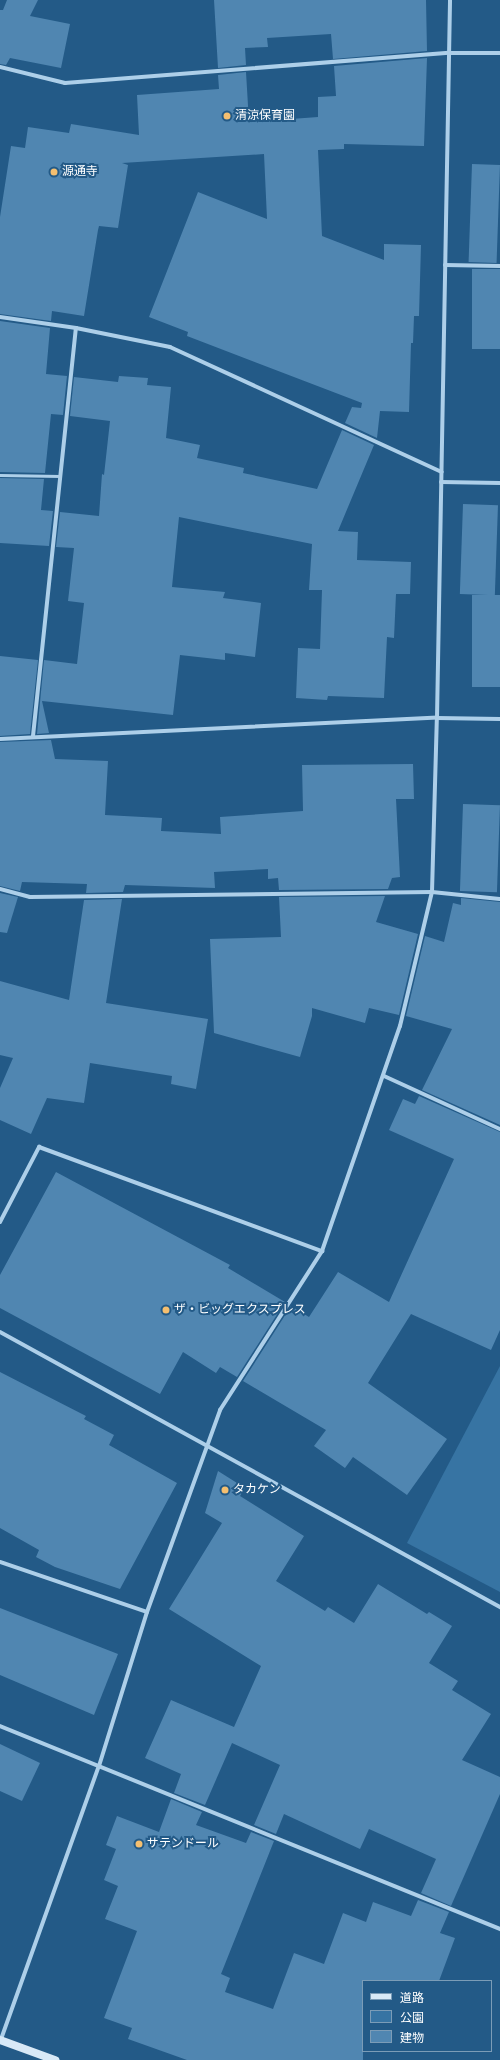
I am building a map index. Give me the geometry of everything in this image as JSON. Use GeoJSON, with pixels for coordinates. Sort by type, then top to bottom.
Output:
{"type":"FeatureCollection","features":[{"type":"Feature","properties":{"kind":"main road"},"geometry":{"type":"LineString","coordinates":[[0,2041],[55,2060]]}},
{"type":"Feature","properties":{"kind":"street"},"geometry":{"type":"LineString","coordinates":[[0,2041],[99,1766],[147,1612],[208,1447],[220,1410],[322,1251],[384,1076],[400,1026],[432,892],[442,482],[450,0]]}},
{"type":"Feature","properties":{"kind":"street"},"geometry":{"type":"LineString","coordinates":[[0,68],[65,83],[449,53],[500,53]]}},
{"type":"Feature","properties":{"kind":"street"},"geometry":{"type":"LineString","coordinates":[[445,265],[500,266]]}},
{"type":"Feature","properties":{"kind":"street"},"geometry":{"type":"LineString","coordinates":[[0,317],[76,328],[170,347],[442,472]]}},
{"type":"Feature","properties":{"kind":"street"},"geometry":{"type":"LineString","coordinates":[[33,736],[76,328]]}},
{"type":"Feature","properties":{"kind":"street"},"geometry":{"type":"LineString","coordinates":[[442,482],[500,483]]}},
{"type":"Feature","properties":{"kind":"street"},"geometry":{"type":"LineString","coordinates":[[0,739],[33,736],[437,718],[500,719]]}},
{"type":"Feature","properties":{"kind":"street"},"geometry":{"type":"LineString","coordinates":[[0,889],[30,897],[432,892],[500,900]]}},
{"type":"Feature","properties":{"kind":"street"},"geometry":{"type":"LineString","coordinates":[[384,1076],[500,1129]]}},
{"type":"Feature","properties":{"kind":"street"},"geometry":{"type":"LineString","coordinates":[[0,1222],[40,1147],[322,1251]]}},
{"type":"Feature","properties":{"kind":"street"},"geometry":{"type":"LineString","coordinates":[[0,1332],[500,1607]]}},
{"type":"Feature","properties":{"kind":"street"},"geometry":{"type":"LineString","coordinates":[[0,1562],[147,1612]]}},
{"type":"Feature","properties":{"kind":"street"},"geometry":{"type":"LineString","coordinates":[[0,1726],[500,1929]]}},
{"type":"Feature","properties":{"kind":"lane"},"geometry":{"type":"LineString","coordinates":[[0,474],[60,476]]}},
{"type":"Feature","properties":{"kind":"green space"},"geometry":{"type":"Polygon","coordinates":[[[500,1366],[500,1592],[407,1543],[500,1366]]]}},
{"type":"Feature","properties":{"kind":"building"},"geometry":{"type":"Polygon","coordinates":[[[7,0],[38,0],[30,16],[70,24],[61,68],[10,58],[6,65],[0,64],[0,10],[3,10],[7,0]]]}},
{"type":"Feature","properties":{"kind":"building"},"geometry":{"type":"Polygon","coordinates":[[[214,0],[426,0],[427,51],[333,59],[331,34],[267,38],[268,47],[245,48],[246,65],[218,68],[214,0]]]}},
{"type":"Feature","properties":{"kind":"building"},"geometry":{"type":"Polygon","coordinates":[[[427,58],[424,146],[344,144],[344,149],[318,150],[322,236],[384,260],[384,244],[421,245],[419,316],[414,316],[413,343],[411,343],[409,412],[380,411],[377,438],[345,423],[352,407],[361,408],[362,403],[187,336],[188,332],[149,317],[198,192],[267,219],[264,154],[122,163],[128,165],[118,228],[99,226],[84,316],[52,311],[51,321],[0,314],[0,217],[11,146],[25,148],[28,127],[69,133],[71,124],[139,135],[137,95],[219,89],[218,75],[246,72],[249,122],[318,117],[318,97],[336,96],[334,66],[427,58]]]}},
{"type":"Feature","properties":{"kind":"building"},"geometry":{"type":"Polygon","coordinates":[[[472,164],[500,165],[497,263],[469,262],[472,164]]]}},
{"type":"Feature","properties":{"kind":"building"},"geometry":{"type":"Polygon","coordinates":[[[472,269],[500,269],[500,349],[472,349],[472,269]]]}},
{"type":"Feature","properties":{"kind":"building"},"geometry":{"type":"Polygon","coordinates":[[[0,321],[50,328],[46,374],[67,376],[63,415],[51,414],[45,473],[0,472],[0,321]]]}},
{"type":"Feature","properties":{"kind":"building"},"geometry":{"type":"Polygon","coordinates":[[[119,376],[148,378],[147,385],[171,387],[166,438],[200,445],[197,458],[244,468],[243,473],[317,489],[342,430],[374,445],[338,531],[358,532],[357,560],[411,562],[410,594],[396,594],[394,638],[387,637],[384,698],[328,696],[327,700],[296,698],[298,648],[320,649],[322,590],[309,590],[312,544],[179,517],[172,587],[225,592],[223,598],[261,603],[255,657],[225,653],[225,660],[180,655],[173,715],[42,701],[49,733],[37,734],[44,660],[77,664],[84,603],[68,601],[74,548],[56,547],[60,512],[99,516],[102,474],[104,475],[110,421],[70,416],[74,377],[118,382],[119,376]]]}},
{"type":"Feature","properties":{"kind":"building"},"geometry":{"type":"Polygon","coordinates":[[[0,478],[44,479],[41,510],[53,511],[49,546],[0,543],[0,478]]]}},
{"type":"Feature","properties":{"kind":"building"},"geometry":{"type":"Polygon","coordinates":[[[463,504],[498,505],[495,595],[460,594],[463,504]]]}},
{"type":"Feature","properties":{"kind":"building"},"geometry":{"type":"Polygon","coordinates":[[[472,595],[500,595],[500,687],[472,687],[472,595]]]}},
{"type":"Feature","properties":{"kind":"building"},"geometry":{"type":"Polygon","coordinates":[[[0,656],[38,660],[30,734],[0,736],[0,656]]]}},
{"type":"Feature","properties":{"kind":"building"},"geometry":{"type":"Polygon","coordinates":[[[51,740],[55,759],[108,761],[105,815],[162,818],[161,831],[221,834],[220,817],[303,811],[302,765],[413,764],[414,799],[396,799],[400,877],[392,878],[388,889],[279,890],[278,878],[268,879],[268,869],[214,872],[215,888],[125,885],[123,892],[86,893],[87,884],[22,882],[20,891],[0,886],[0,742],[51,740]]]}},
{"type":"Feature","properties":{"kind":"building"},"geometry":{"type":"Polygon","coordinates":[[[463,804],[500,805],[497,892],[460,891],[463,804]]]}},
{"type":"Feature","properties":{"kind":"building"},"geometry":{"type":"Polygon","coordinates":[[[0,893],[18,897],[7,933],[0,932],[0,893]]]}},
{"type":"Feature","properties":{"kind":"building"},"geometry":{"type":"Polygon","coordinates":[[[385,896],[376,922],[418,934],[399,1015],[369,1008],[365,1023],[312,1008],[312,1016],[300,1057],[214,1033],[210,939],[281,937],[279,897],[385,896]]]}},
{"type":"Feature","properties":{"kind":"building"},"geometry":{"type":"Polygon","coordinates":[[[461,898],[500,902],[500,1125],[422,1090],[452,1029],[406,1016],[425,936],[444,942],[453,903],[461,905],[461,898]]]}},
{"type":"Feature","properties":{"kind":"building"},"geometry":{"type":"Polygon","coordinates":[[[122,899],[106,1003],[208,1019],[196,1089],[171,1084],[172,1076],[90,1063],[84,1103],[47,1098],[31,1134],[0,1120],[0,1088],[13,1058],[0,1055],[0,981],[69,1000],[84,900],[122,899]]]}},
{"type":"Feature","properties":{"kind":"building"},"geometry":{"type":"Polygon","coordinates":[[[419,1096],[500,1132],[500,1330],[491,1350],[411,1314],[368,1383],[447,1439],[407,1495],[353,1457],[345,1468],[314,1446],[326,1430],[243,1381],[291,1306],[309,1317],[338,1272],[389,1302],[454,1159],[389,1130],[403,1099],[415,1104],[419,1096]]]}},
{"type":"Feature","properties":{"kind":"building"},"geometry":{"type":"Polygon","coordinates":[[[56,1172],[230,1265],[228,1268],[285,1302],[237,1377],[220,1367],[216,1373],[183,1352],[160,1394],[0,1308],[0,1275],[56,1172]]]}},
{"type":"Feature","properties":{"kind":"building"},"geometry":{"type":"Polygon","coordinates":[[[0,1372],[86,1416],[84,1419],[114,1435],[109,1445],[177,1483],[120,1589],[55,1567],[36,1557],[39,1550],[0,1528],[0,1372]]]}},
{"type":"Feature","properties":{"kind":"building"},"geometry":{"type":"Polygon","coordinates":[[[218,1471],[245,1488],[240,1496],[304,1536],[276,1581],[325,1611],[328,1607],[354,1623],[378,1584],[427,1614],[429,1612],[452,1626],[429,1663],[458,1681],[452,1690],[491,1714],[462,1760],[500,1777],[500,1794],[451,1906],[421,1893],[436,1859],[369,1829],[360,1849],[284,1814],[276,1834],[254,1825],[280,1765],[232,1743],[205,1805],[174,1793],[181,1774],[145,1758],[171,1700],[234,1727],[261,1666],[169,1609],[222,1523],[205,1513],[218,1471]]]}},
{"type":"Feature","properties":{"kind":"building"},"geometry":{"type":"Polygon","coordinates":[[[0,1608],[118,1654],[94,1715],[0,1675],[0,1608]]]}},
{"type":"Feature","properties":{"kind":"building"},"geometry":{"type":"Polygon","coordinates":[[[0,1744],[40,1763],[22,1801],[0,1791],[0,1744]]]}},
{"type":"Feature","properties":{"kind":"building"},"geometry":{"type":"Polygon","coordinates":[[[171,1799],[202,1812],[196,1825],[246,1843],[251,1832],[274,1841],[221,1974],[230,1978],[225,1992],[273,2009],[294,1953],[324,1964],[343,1913],[366,1922],[373,1902],[411,1916],[418,1900],[449,1912],[440,1933],[455,1938],[439,1980],[362,1980],[363,2060],[187,2060],[128,2039],[132,2028],[104,2018],[137,1931],[105,1919],[118,1886],[104,1880],[116,1849],[106,1845],[117,1816],[159,1832],[171,1799]]]}},
{"type":"Feature","properties":{"kind":"place","name":"清涼保育園"},"geometry":{"type":"Point","coordinates":[227,116]}},
{"type":"Feature","properties":{"kind":"place","name":"源通寺"},"geometry":{"type":"Point","coordinates":[54,172]}},
{"type":"Feature","properties":{"kind":"place","name":"ザ・ビッグエクスプレス"},"geometry":{"type":"Point","coordinates":[166,1310]}},
{"type":"Feature","properties":{"kind":"place","name":"タカケン"},"geometry":{"type":"Point","coordinates":[225,1490]}},
{"type":"Feature","properties":{"kind":"place","name":"サテンドール"},"geometry":{"type":"Point","coordinates":[139,1844]}}]}
